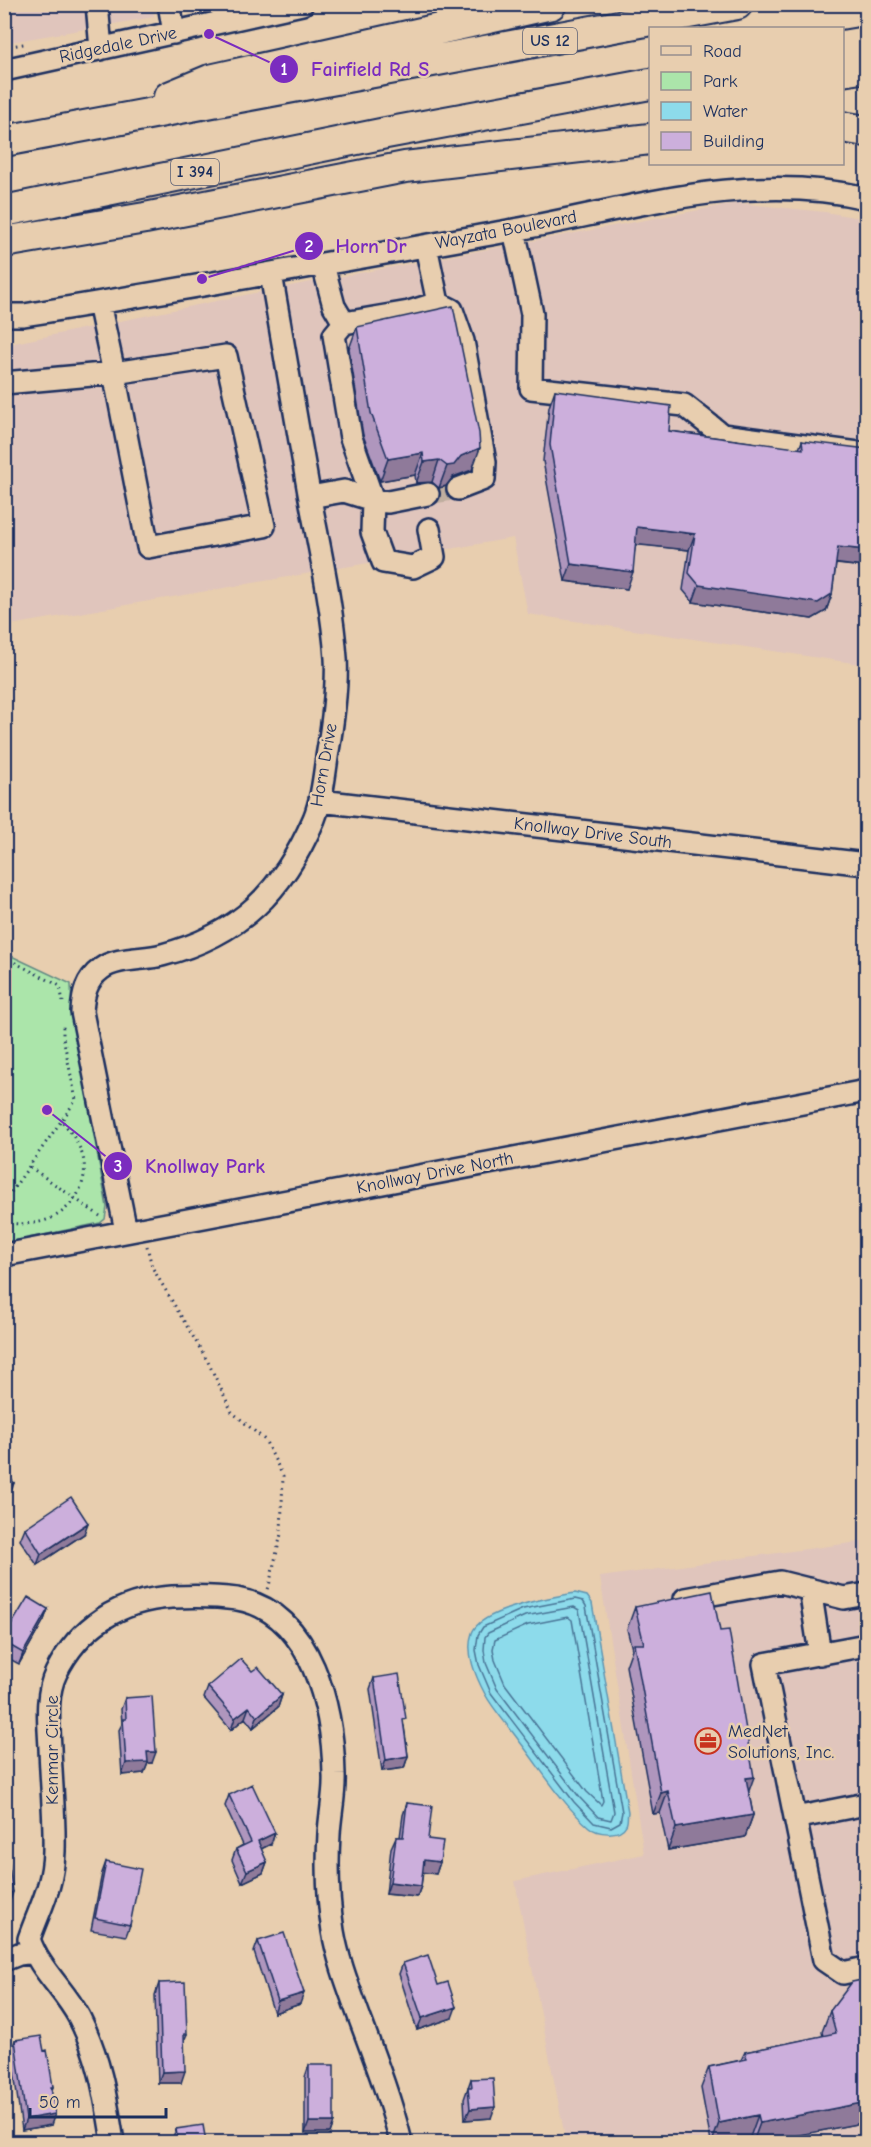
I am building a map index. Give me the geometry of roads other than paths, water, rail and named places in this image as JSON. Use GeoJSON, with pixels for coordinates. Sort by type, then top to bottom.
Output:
{"type":"FeatureCollection","features":[{"type":"Feature","properties":{"kind":"highway"},"geometry":{"type":"LineString","coordinates":[[115,119],[210,80],[550,4]]}},
{"type":"Feature","properties":{"kind":"highway"},"geometry":{"type":"LineString","coordinates":[[4,141],[362,74],[643,4]]}},
{"type":"Feature","properties":{"kind":"highway","name":"US 12"},"geometry":{"type":"LineString","coordinates":[[362,74],[737,4]]}},
{"type":"Feature","properties":{"kind":"highway"},"geometry":{"type":"LineString","coordinates":[[844,46],[867,42]]}},
{"type":"Feature","properties":{"kind":"highway"},"geometry":{"type":"LineString","coordinates":[[844,70],[867,67]]}},
{"type":"Feature","properties":{"kind":"highway"},"geometry":{"type":"LineString","coordinates":[[386,133],[649,84]]}},
{"type":"Feature","properties":{"kind":"highway","name":"I 394"},"geometry":{"type":"LineString","coordinates":[[4,211],[386,133],[582,111],[649,100]]}},
{"type":"Feature","properties":{"kind":"highway"},"geometry":{"type":"LineString","coordinates":[[844,127],[867,131]]}},
{"type":"Feature","properties":{"kind":"highway"},"geometry":{"type":"LineString","coordinates":[[4,242],[145,218],[405,167],[649,139]]}},
{"type":"Feature","properties":{"kind":"street"},"geometry":{"type":"LineString","coordinates":[[96,4],[101,49]]}},
{"type":"Feature","properties":{"kind":"street"},"geometry":{"type":"LineString","coordinates":[[169,4],[174,33]]}},
{"type":"Feature","properties":{"kind":"street","name":"Ridgedale Drive"},"geometry":{"type":"LineString","coordinates":[[4,70],[174,33],[242,11],[302,4]]}},
{"type":"Feature","properties":{"kind":"street","name":"Wayzata Boulevard"},"geometry":{"type":"LineString","coordinates":[[4,315],[24,315],[323,265],[514,230],[678,196],[737,189],[796,188],[867,198]]}},
{"type":"Feature","properties":{"kind":"street"},"geometry":{"type":"LineString","coordinates":[[514,230],[532,314],[531,388],[684,405],[722,435],[867,453]]}},
{"type":"Feature","properties":{"kind":"street"},"geometry":{"type":"LineString","coordinates":[[426,246],[438,303]]}},
{"type":"Feature","properties":{"kind":"street"},"geometry":{"type":"LineString","coordinates":[[323,265],[334,306],[344,322]]}},
{"type":"Feature","properties":{"kind":"street","name":"Horn Drive"},"geometry":{"type":"LineString","coordinates":[[134,1230],[82,1012],[82,996],[90,980],[102,968],[118,962],[162,955],[191,946],[219,933],[244,917],[267,897],[286,873],[321,801],[332,726],[336,660],[271,274]]}},
{"type":"Feature","properties":{"kind":"street"},"geometry":{"type":"LineString","coordinates":[[4,383],[114,373],[181,361],[226,356],[264,526],[148,547],[114,373],[99,303]]}},
{"type":"Feature","properties":{"kind":"street"},"geometry":{"type":"LineString","coordinates":[[429,529],[434,557],[413,567],[383,562],[372,532],[373,500],[351,438],[337,354],[334,335],[344,322],[409,312],[438,303],[452,310],[463,341],[485,462],[484,480],[458,489]]}},
{"type":"Feature","properties":{"kind":"street"},"geometry":{"type":"LineString","coordinates":[[310,497],[344,491],[387,502],[428,494]]}},
{"type":"Feature","properties":{"kind":"street","name":"Knollway Drive South"},"geometry":{"type":"LineString","coordinates":[[321,801],[867,864]]}},
{"type":"Feature","properties":{"kind":"street","name":"Knollway Drive North"},"geometry":{"type":"LineString","coordinates":[[4,1255],[867,1091]]}},
{"type":"Feature","properties":{"kind":"street"},"geometry":{"type":"LineString","coordinates":[[664,1602],[780,1582],[844,1598],[867,1594]]}},
{"type":"Feature","properties":{"kind":"street"},"geometry":{"type":"LineString","coordinates":[[810,1589],[820,1654]]}},
{"type":"Feature","properties":{"kind":"street","name":"Kenmar Circle"},"geometry":{"type":"LineString","coordinates":[[34,1952],[29,1939],[46,1898],[52,1875],[54,1851],[50,1698],[55,1675],[64,1661],[86,1633],[111,1612],[136,1602],[170,1597],[206,1597],[239,1599],[263,1609],[294,1634],[310,1659],[320,1681],[328,1711],[334,1776],[329,1844],[333,1933],[346,1981],[401,2142]]}},
{"type":"Feature","properties":{"kind":"street"},"geometry":{"type":"LineString","coordinates":[[867,1645],[764,1664],[824,1960],[843,1973],[867,1968]]}},
{"type":"Feature","properties":{"kind":"street"},"geometry":{"type":"LineString","coordinates":[[795,1818],[867,1804]]}},
{"type":"Feature","properties":{"kind":"street"},"geometry":{"type":"LineString","coordinates":[[4,1960],[19,1954],[34,1952],[78,2016],[101,2070],[113,2142]]}},
{"type":"Feature","properties":{"kind":"water"},"geometry":{"type":"Polygon","coordinates":[[[575,1593],[587,1596],[592,1603],[628,1812],[626,1825],[614,1833],[603,1833],[589,1827],[561,1798],[497,1712],[472,1665],[470,1641],[472,1633],[488,1617],[518,1606],[575,1593]]]}},
{"type":"Feature","properties":{"kind":"tunnel"},"geometry":{"type":"LineString","coordinates":[[428,494],[458,489]]}},
{"type":"Feature","properties":{"kind":"place","name":"Fairfield Rd S"},"geometry":{"type":"Point","coordinates":[209,34]}},
{"type":"Feature","properties":{"kind":"place","name":"Horn Dr"},"geometry":{"type":"Point","coordinates":[202,279]}},
{"type":"Feature","properties":{"kind":"place","name":"Knollway Park"},"geometry":{"type":"Point","coordinates":[47,1110]}},
{"type":"Feature","properties":{"kind":"place","name":"MedNet Solutions, Inc."},"geometry":{"type":"Point","coordinates":[708,1741]}}]}
